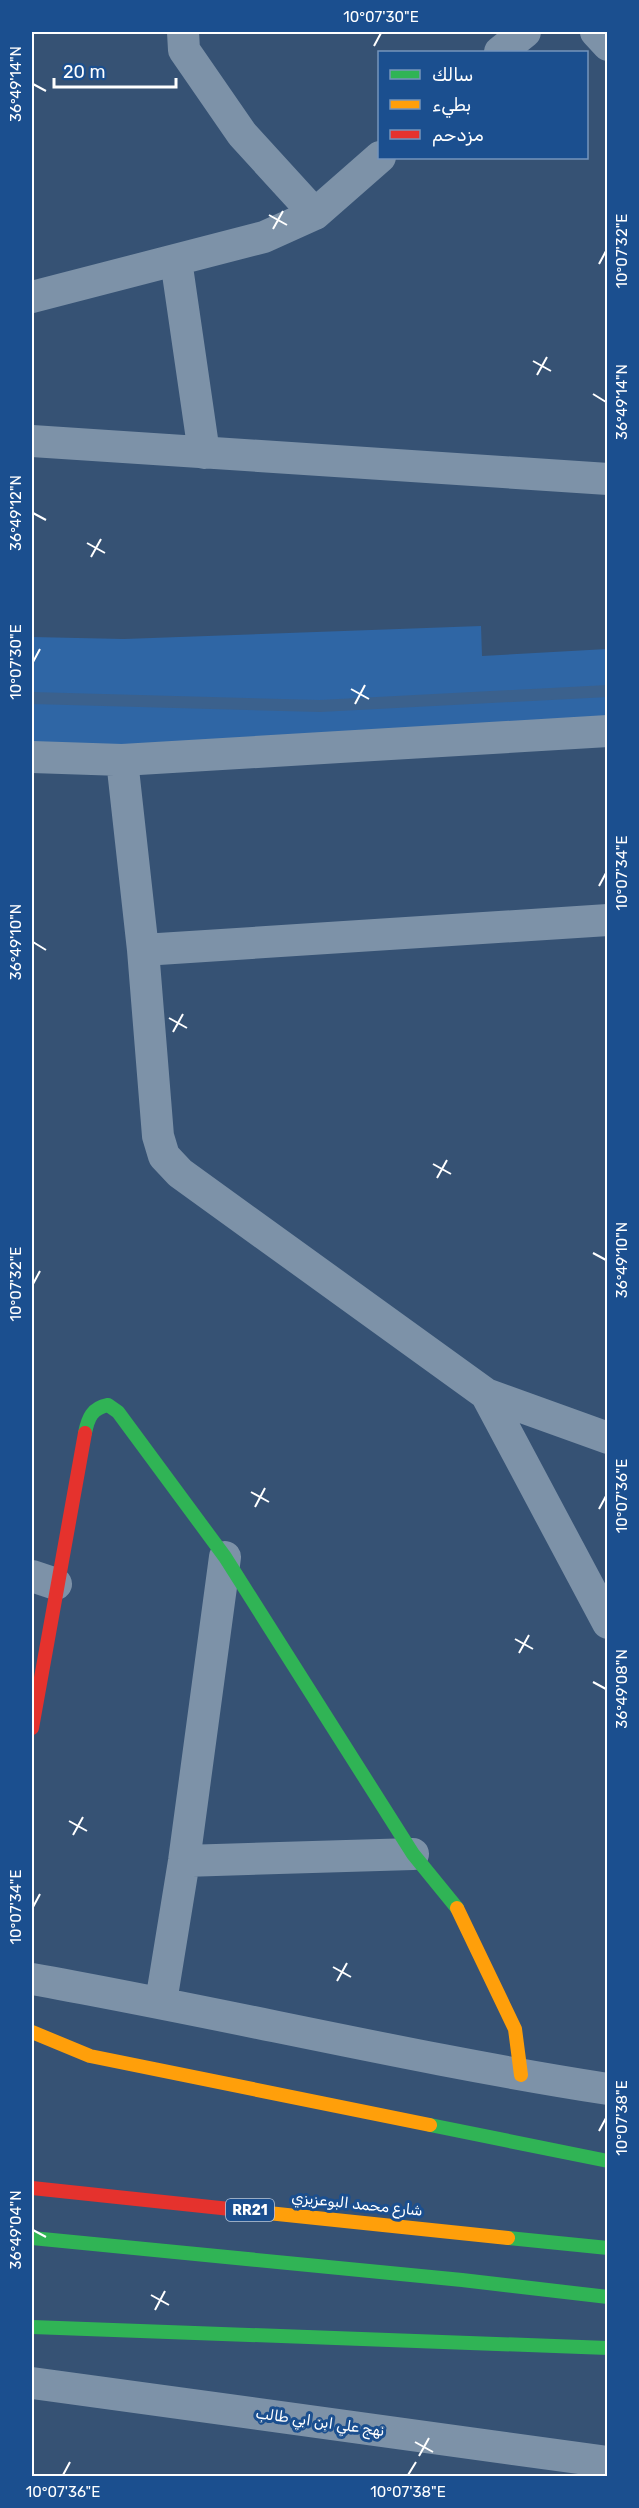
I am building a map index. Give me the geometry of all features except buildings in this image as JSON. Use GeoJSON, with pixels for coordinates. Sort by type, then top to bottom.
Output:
{"type":"FeatureCollection","features":[{"type":"Feature","properties":{"kind":"main road"},"geometry":{"type":"LineString","coordinates":[[32,1728],[44,1580],[87,1421],[92,1412],[101,1406],[108,1405],[118,1412],[225,1557],[413,1854],[461,1913],[515,2029],[521,2075]]}},
{"type":"Feature","properties":{"kind":"main road"},"geometry":{"type":"LineString","coordinates":[[32,2032],[90,2056],[608,2161]]}},
{"type":"Feature","properties":{"kind":"main road","name":"شارع محمد البوعزيزي"},"geometry":{"type":"LineString","coordinates":[[32,2188],[608,2248]]}},
{"type":"Feature","properties":{"kind":"main road"},"geometry":{"type":"LineString","coordinates":[[32,2238],[462,2280],[608,2297]]}},
{"type":"Feature","properties":{"kind":"main road"},"geometry":{"type":"LineString","coordinates":[[34,2326],[608,2348]]}},
{"type":"Feature","properties":{"kind":"street"},"geometry":{"type":"LineString","coordinates":[[183,32],[184,50],[242,135],[315,214]]}},
{"type":"Feature","properties":{"kind":"street"},"geometry":{"type":"LineString","coordinates":[[501,51],[525,32]]}},
{"type":"Feature","properties":{"kind":"street"},"geometry":{"type":"LineString","coordinates":[[596,32],[608,45]]}},
{"type":"Feature","properties":{"kind":"street"},"geometry":{"type":"LineString","coordinates":[[32,297],[264,237],[315,214],[379,159]]}},
{"type":"Feature","properties":{"kind":"street"},"geometry":{"type":"LineString","coordinates":[[176,260],[204,453]]}},
{"type":"Feature","properties":{"kind":"street"},"geometry":{"type":"LineString","coordinates":[[32,441],[608,480]]}},
{"type":"Feature","properties":{"kind":"street"},"geometry":{"type":"LineString","coordinates":[[32,757],[122,760],[608,731]]}},
{"type":"Feature","properties":{"kind":"street"},"geometry":{"type":"LineString","coordinates":[[122,760],[143,950],[158,1136],[164,1156],[180,1173],[486,1394],[608,1438]]}},
{"type":"Feature","properties":{"kind":"street"},"geometry":{"type":"LineString","coordinates":[[143,950],[608,920]]}},
{"type":"Feature","properties":{"kind":"street"},"geometry":{"type":"LineString","coordinates":[[486,1394],[608,1623]]}},
{"type":"Feature","properties":{"kind":"street"},"geometry":{"type":"LineString","coordinates":[[160,2002],[184,1861],[225,1557]]}},
{"type":"Feature","properties":{"kind":"street"},"geometry":{"type":"LineString","coordinates":[[184,1861],[413,1854]]}},
{"type":"Feature","properties":{"kind":"street"},"geometry":{"type":"LineString","coordinates":[[32,1979],[160,2002],[521,2075],[608,2089]]}},
{"type":"Feature","properties":{"kind":"street","name":"نهج علي ابن ابي طالب"},"geometry":{"type":"LineString","coordinates":[[32,2383],[608,2462]]}},
{"type":"Feature","properties":{"kind":"shaded area"},"geometry":{"type":"Polygon","coordinates":[[[481,626],[482,656],[607,649],[607,721],[138,751],[32,746],[32,637],[124,639],[481,626]]]}},
{"type":"Feature","properties":{"kind":"waterway"},"geometry":{"type":"LineString","coordinates":[[32,698],[320,706],[608,691]]}},
{"type":"Feature","properties":{"kind":"traffic: fast"},"geometry":{"type":"LineString","coordinates":[[85,1433],[89,1418],[94,1411],[108,1405],[118,1412],[225,1557],[413,1854],[457,1908]]}},
{"type":"Feature","properties":{"kind":"traffic: fast"},"geometry":{"type":"LineString","coordinates":[[430,2125],[608,2161]]}},
{"type":"Feature","properties":{"kind":"traffic: fast"},"geometry":{"type":"LineString","coordinates":[[32,2238],[462,2280],[608,2297]]}},
{"type":"Feature","properties":{"kind":"traffic: fast"},"geometry":{"type":"LineString","coordinates":[[508,2238],[608,2248]]}},
{"type":"Feature","properties":{"kind":"traffic: fast"},"geometry":{"type":"LineString","coordinates":[[32,2327],[608,2348]]}},
{"type":"Feature","properties":{"kind":"traffic: slow"},"geometry":{"type":"LineString","coordinates":[[457,1908],[515,2029],[521,2075]]}},
{"type":"Feature","properties":{"kind":"traffic: slow"},"geometry":{"type":"LineString","coordinates":[[32,2032],[90,2056],[430,2125]]}},
{"type":"Feature","properties":{"kind":"traffic: slow"},"geometry":{"type":"LineString","coordinates":[[268,2213],[508,2238]]}},
{"type":"Feature","properties":{"kind":"traffic: jam"},"geometry":{"type":"LineString","coordinates":[[32,1728],[85,1433]]}},
{"type":"Feature","properties":{"kind":"traffic: jam"},"geometry":{"type":"LineString","coordinates":[[32,2188],[268,2213]]}}]}
